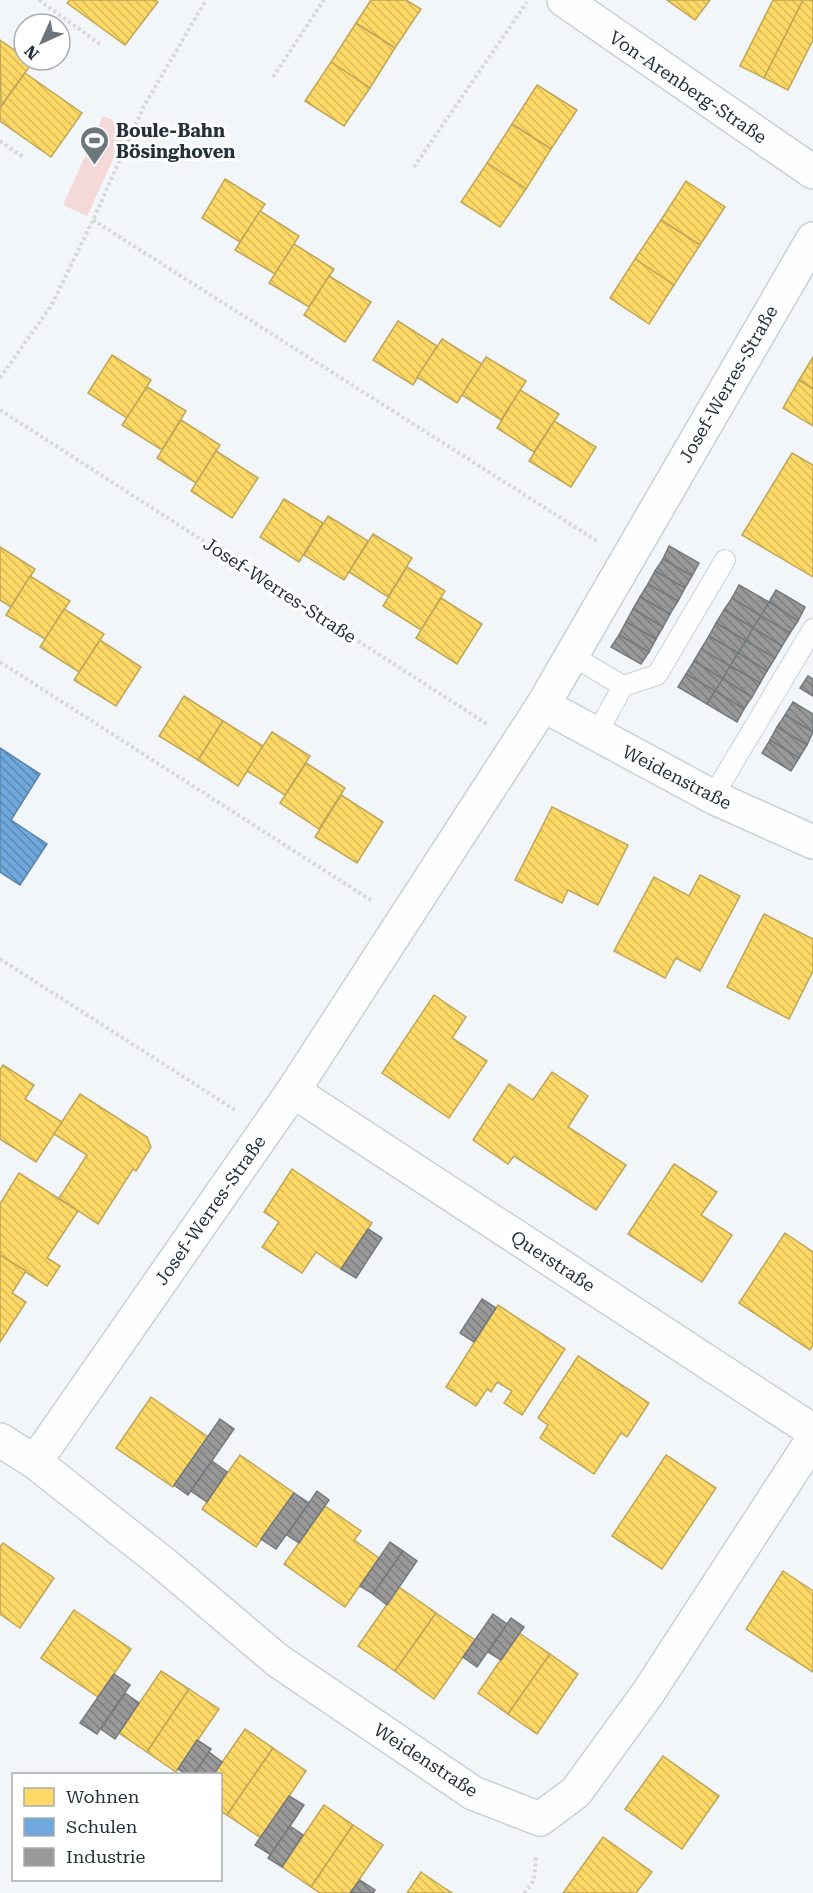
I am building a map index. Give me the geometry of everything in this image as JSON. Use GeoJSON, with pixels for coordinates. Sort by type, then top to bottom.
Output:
{"type":"FeatureCollection","features":[{"type":"Feature","properties":{"kind":"street","name":"Von-Arenberg-Straße"},"geometry":{"type":"LineString","coordinates":[[564,0],[813,172]]}},
{"type":"Feature","properties":{"kind":"street","name":"Josef-Werres-Straße"},"geometry":{"type":"LineString","coordinates":[[35,1462],[293,1091],[543,705],[813,239]]}},
{"type":"Feature","properties":{"kind":"street","name":"Weidenstraße"},"geometry":{"type":"LineString","coordinates":[[543,705],[715,798],[813,842]]}},
{"type":"Feature","properties":{"kind":"street","name":"Querstraße"},"geometry":{"type":"LineString","coordinates":[[293,1091],[813,1431]]}},
{"type":"Feature","properties":{"kind":"street","name":"Weidenstraße"},"geometry":{"type":"LineString","coordinates":[[35,1462],[164,1563],[277,1660],[472,1793],[540,1819],[576,1792],[648,1693],[813,1439]]}},
{"type":"Feature","properties":{"kind":"street"},"geometry":{"type":"LineString","coordinates":[[0,1440],[35,1462]]}},
{"type":"Feature","properties":{"kind":"lane"},"geometry":{"type":"LineString","coordinates":[[596,735],[624,686],[657,675],[725,560]]}},
{"type":"Feature","properties":{"kind":"lane"},"geometry":{"type":"LineString","coordinates":[[715,798],[722,781],[813,629]]}},
{"type":"Feature","properties":{"kind":"lane"},"geometry":{"type":"LineString","coordinates":[[571,655],[624,686]]}},
{"type":"Feature","properties":{"kind":"path"},"geometry":{"type":"LineString","coordinates":[[39,0],[100,44]]}},
{"type":"Feature","properties":{"kind":"path"},"geometry":{"type":"LineString","coordinates":[[0,378],[51,306],[93,220],[144,106],[206,0]]}},
{"type":"Feature","properties":{"kind":"path"},"geometry":{"type":"LineString","coordinates":[[273,77],[324,0]]}},
{"type":"Feature","properties":{"kind":"path"},"geometry":{"type":"LineString","coordinates":[[414,167],[528,0]]}},
{"type":"Feature","properties":{"kind":"path"},"geometry":{"type":"LineString","coordinates":[[0,141],[23,157]]}},
{"type":"Feature","properties":{"kind":"path"},"geometry":{"type":"LineString","coordinates":[[93,220],[626,559]]}},
{"type":"Feature","properties":{"kind":"path","name":"Josef-Werres-Straße"},"geometry":{"type":"LineString","coordinates":[[0,410],[518,744]]}},
{"type":"Feature","properties":{"kind":"path"},"geometry":{"type":"LineString","coordinates":[[0,662],[403,921]]}},
{"type":"Feature","properties":{"kind":"path"},"geometry":{"type":"LineString","coordinates":[[0,959],[266,1130]]}},
{"type":"Feature","properties":{"kind":"shaded area","name":"Boule-Bahn Bösinghoven"},"geometry":{"type":"Polygon","coordinates":[[[103,116],[128,127],[87,216],[63,205],[103,116]]]}},
{"type":"Feature","properties":{"kind":"building: Wohnen"},"geometry":{"type":"Polygon","coordinates":[[[70,0],[155,0],[158,2],[125,45],[67,3],[70,0]]]}},
{"type":"Feature","properties":{"kind":"building: Wohnen"},"geometry":{"type":"Polygon","coordinates":[[[371,0],[406,0],[421,9],[395,48],[356,23],[371,0]]]}},
{"type":"Feature","properties":{"kind":"building: Wohnen"},"geometry":{"type":"Polygon","coordinates":[[[667,0],[710,0],[695,20],[667,0]]]}},
{"type":"Feature","properties":{"kind":"building: Wohnen"},"geometry":{"type":"Polygon","coordinates":[[[773,0],[803,0],[764,78],[740,66],[773,0]]]}},
{"type":"Feature","properties":{"kind":"building: Wohnen"},"geometry":{"type":"Polygon","coordinates":[[[803,0],[813,0],[813,40],[788,90],[764,78],[803,0]]]}},
{"type":"Feature","properties":{"kind":"building: Wohnen"},"geometry":{"type":"Polygon","coordinates":[[[356,23],[395,48],[370,88],[331,62],[356,23]]]}},
{"type":"Feature","properties":{"kind":"building: Wohnen"},"geometry":{"type":"Polygon","coordinates":[[[0,40],[12,48],[12,72],[26,72],[1,106],[0,40]]]}},
{"type":"Feature","properties":{"kind":"building: Wohnen"},"geometry":{"type":"Polygon","coordinates":[[[331,62],[370,88],[344,126],[305,101],[331,62]]]}},
{"type":"Feature","properties":{"kind":"building: Wohnen"},"geometry":{"type":"Polygon","coordinates":[[[25,73],[82,113],[51,157],[0,121],[0,108],[25,73]]]}},
{"type":"Feature","properties":{"kind":"building: Wohnen"},"geometry":{"type":"Polygon","coordinates":[[[537,85],[577,110],[551,149],[512,124],[537,85]]]}},
{"type":"Feature","properties":{"kind":"building: Wohnen"},"geometry":{"type":"Polygon","coordinates":[[[512,124],[551,149],[526,189],[487,163],[512,124]]]}},
{"type":"Feature","properties":{"kind":"building: Wohnen"},"geometry":{"type":"Polygon","coordinates":[[[487,163],[526,189],[500,227],[461,202],[487,163]]]}},
{"type":"Feature","properties":{"kind":"building: Wohnen"},"geometry":{"type":"Polygon","coordinates":[[[225,179],[265,204],[240,242],[202,218],[225,179]]]}},
{"type":"Feature","properties":{"kind":"building: Wohnen"},"geometry":{"type":"Polygon","coordinates":[[[686,181],[725,207],[700,245],[661,220],[686,181]]]}},
{"type":"Feature","properties":{"kind":"building: Wohnen"},"geometry":{"type":"Polygon","coordinates":[[[260,211],[299,236],[275,274],[235,250],[260,211]]]}},
{"type":"Feature","properties":{"kind":"building: Wohnen"},"geometry":{"type":"Polygon","coordinates":[[[661,220],[700,245],[674,285],[635,259],[661,220]]]}},
{"type":"Feature","properties":{"kind":"building: Wohnen"},"geometry":{"type":"Polygon","coordinates":[[[294,244],[334,269],[309,307],[269,283],[294,244]]]}},
{"type":"Feature","properties":{"kind":"building: Wohnen"},"geometry":{"type":"Polygon","coordinates":[[[635,259],[674,285],[649,324],[610,298],[635,259]]]}},
{"type":"Feature","properties":{"kind":"building: Wohnen"},"geometry":{"type":"Polygon","coordinates":[[[329,276],[371,302],[345,342],[304,315],[329,276]]]}},
{"type":"Feature","properties":{"kind":"building: Wohnen"},"geometry":{"type":"Polygon","coordinates":[[[398,321],[437,346],[413,385],[373,360],[398,321]]]}},
{"type":"Feature","properties":{"kind":"building: Wohnen"},"geometry":{"type":"Polygon","coordinates":[[[442,339],[482,364],[457,403],[417,377],[442,339]]]}},
{"type":"Feature","properties":{"kind":"building: Wohnen"},"geometry":{"type":"Polygon","coordinates":[[[112,355],[151,380],[127,418],[88,393],[112,355]]]}},
{"type":"Feature","properties":{"kind":"building: Wohnen"},"geometry":{"type":"Polygon","coordinates":[[[486,357],[526,381],[501,420],[462,395],[486,357]]]}},
{"type":"Feature","properties":{"kind":"building: Wohnen"},"geometry":{"type":"Polygon","coordinates":[[[813,357],[813,389],[799,380],[813,357]]]}},
{"type":"Feature","properties":{"kind":"building: Wohnen"},"geometry":{"type":"Polygon","coordinates":[[[799,380],[813,389],[813,426],[783,408],[799,380]]]}},
{"type":"Feature","properties":{"kind":"building: Wohnen"},"geometry":{"type":"Polygon","coordinates":[[[147,387],[186,411],[162,450],[122,425],[147,387]]]}},
{"type":"Feature","properties":{"kind":"building: Wohnen"},"geometry":{"type":"Polygon","coordinates":[[[520,390],[559,414],[534,452],[497,428],[520,390]]]}},
{"type":"Feature","properties":{"kind":"building: Wohnen"},"geometry":{"type":"Polygon","coordinates":[[[181,420],[220,445],[196,483],[157,458],[181,420]]]}},
{"type":"Feature","properties":{"kind":"building: Wohnen"},"geometry":{"type":"Polygon","coordinates":[[[554,421],[596,447],[571,487],[529,461],[554,421]]]}},
{"type":"Feature","properties":{"kind":"building: Wohnen"},"geometry":{"type":"Polygon","coordinates":[[[216,451],[258,478],[232,518],[191,491],[216,451]]]}},
{"type":"Feature","properties":{"kind":"building: Wohnen"},"geometry":{"type":"Polygon","coordinates":[[[792,453],[813,465],[813,577],[742,535],[792,453]]]}},
{"type":"Feature","properties":{"kind":"building: Wohnen"},"geometry":{"type":"Polygon","coordinates":[[[284,499],[323,523],[299,562],[260,537],[284,499]]]}},
{"type":"Feature","properties":{"kind":"building: Wohnen"},"geometry":{"type":"Polygon","coordinates":[[[328,516],[368,541],[344,580],[304,555],[328,516]]]}},
{"type":"Feature","properties":{"kind":"building: Wohnen"},"geometry":{"type":"Polygon","coordinates":[[[373,534],[412,558],[388,597],[349,572],[373,534]]]}},
{"type":"Feature","properties":{"kind":"building: Wohnen"},"geometry":{"type":"Polygon","coordinates":[[[0,547],[35,569],[11,607],[0,600],[0,547]]]}},
{"type":"Feature","properties":{"kind":"building: Wohnen"},"geometry":{"type":"Polygon","coordinates":[[[407,567],[445,591],[421,630],[383,606],[407,567]]]}},
{"type":"Feature","properties":{"kind":"building: Wohnen"},"geometry":{"type":"Polygon","coordinates":[[[30,576],[70,601],[45,639],[6,615],[30,576]]]}},
{"type":"Feature","properties":{"kind":"building: Wohnen"},"geometry":{"type":"Polygon","coordinates":[[[441,598],[482,624],[457,664],[416,638],[441,598]]]}},
{"type":"Feature","properties":{"kind":"building: Wohnen"},"geometry":{"type":"Polygon","coordinates":[[[64,609],[104,634],[79,672],[40,647],[64,609]]]}},
{"type":"Feature","properties":{"kind":"building: Wohnen"},"geometry":{"type":"Polygon","coordinates":[[[100,640],[141,667],[116,706],[74,680],[100,640]]]}},
{"type":"Feature","properties":{"kind":"building: Wohnen"},"geometry":{"type":"Polygon","coordinates":[[[184,696],[223,721],[198,760],[159,736],[184,696]]]}},
{"type":"Feature","properties":{"kind":"building: Wohnen"},"geometry":{"type":"Polygon","coordinates":[[[223,721],[263,746],[238,786],[198,760],[223,721]]]}},
{"type":"Feature","properties":{"kind":"building: Wohnen"},"geometry":{"type":"Polygon","coordinates":[[[272,732],[310,756],[285,795],[247,771],[272,732]]]}},
{"type":"Feature","properties":{"kind":"building: Wohnen"},"geometry":{"type":"Polygon","coordinates":[[[306,763],[345,788],[319,829],[280,803],[306,763]]]}},
{"type":"Feature","properties":{"kind":"building: Wohnen"},"geometry":{"type":"Polygon","coordinates":[[[341,795],[383,822],[357,863],[315,837],[341,795]]]}},
{"type":"Feature","properties":{"kind":"building: Wohnen"},"geometry":{"type":"Polygon","coordinates":[[[552,807],[628,845],[598,905],[568,890],[562,903],[515,880],[552,807]]]}},
{"type":"Feature","properties":{"kind":"building: Wohnen"},"geometry":{"type":"Polygon","coordinates":[[[700,875],[740,896],[700,971],[676,958],[665,978],[614,951],[654,877],[689,896],[700,875]]]}},
{"type":"Feature","properties":{"kind":"building: Wohnen"},"geometry":{"type":"Polygon","coordinates":[[[764,914],[813,939],[813,971],[789,1019],[727,987],[764,914]]]}},
{"type":"Feature","properties":{"kind":"building: Wohnen"},"geometry":{"type":"Polygon","coordinates":[[[434,995],[466,1017],[452,1038],[487,1061],[449,1118],[382,1073],[434,995]]]}},
{"type":"Feature","properties":{"kind":"building: Wohnen"},"geometry":{"type":"Polygon","coordinates":[[[3,1065],[34,1085],[25,1099],[62,1122],[36,1162],[0,1139],[0,1070],[3,1065]]]}},
{"type":"Feature","properties":{"kind":"building: Wohnen"},"geometry":{"type":"Polygon","coordinates":[[[552,1072],[588,1096],[568,1127],[626,1165],[596,1210],[514,1156],[508,1164],[473,1140],[509,1084],[533,1100],[552,1072]]]}},
{"type":"Feature","properties":{"kind":"building: Wohnen"},"geometry":{"type":"Polygon","coordinates":[[[80,1094],[147,1137],[151,1147],[136,1171],[133,1169],[98,1224],[59,1198],[87,1155],[54,1134],[80,1094]]]}},
{"type":"Feature","properties":{"kind":"building: Wohnen"},"geometry":{"type":"Polygon","coordinates":[[[674,1164],[717,1192],[701,1215],[732,1235],[702,1282],[628,1234],[674,1164]]]}},
{"type":"Feature","properties":{"kind":"building: Wohnen"},"geometry":{"type":"Polygon","coordinates":[[[292,1169],[372,1223],[341,1269],[316,1252],[302,1273],[262,1247],[279,1222],[264,1212],[292,1169]]]}},
{"type":"Feature","properties":{"kind":"building: Wohnen"},"geometry":{"type":"Polygon","coordinates":[[[19,1173],[78,1211],[47,1258],[60,1266],[47,1286],[0,1255],[0,1204],[19,1173]]]}},
{"type":"Feature","properties":{"kind":"building: Wohnen"},"geometry":{"type":"Polygon","coordinates":[[[785,1233],[813,1252],[813,1345],[810,1350],[739,1303],[785,1233]]]}},
{"type":"Feature","properties":{"kind":"building: Wohnen"},"geometry":{"type":"Polygon","coordinates":[[[0,1255],[26,1271],[12,1293],[26,1302],[0,1342],[0,1255]]]}},
{"type":"Feature","properties":{"kind":"building: Wohnen"},"geometry":{"type":"Polygon","coordinates":[[[498,1305],[565,1349],[522,1415],[504,1403],[512,1391],[497,1382],[491,1392],[487,1389],[476,1406],[446,1387],[498,1305]]]}},
{"type":"Feature","properties":{"kind":"building: Wohnen"},"geometry":{"type":"Polygon","coordinates":[[[578,1356],[649,1403],[627,1437],[621,1433],[594,1474],[540,1438],[548,1425],[538,1418],[578,1356]]]}},
{"type":"Feature","properties":{"kind":"building: Wohnen"},"geometry":{"type":"Polygon","coordinates":[[[151,1397],[208,1437],[173,1487],[116,1448],[151,1397]]]}},
{"type":"Feature","properties":{"kind":"building: Wohnen"},"geometry":{"type":"Polygon","coordinates":[[[240,1455],[294,1493],[256,1547],[202,1509],[240,1455]]]}},
{"type":"Feature","properties":{"kind":"building: Wohnen"},"geometry":{"type":"Polygon","coordinates":[[[666,1455],[716,1488],[662,1569],[612,1536],[666,1455]]]}},
{"type":"Feature","properties":{"kind":"building: Wohnen"},"geometry":{"type":"Polygon","coordinates":[[[325,1506],[361,1531],[354,1540],[379,1558],[345,1607],[284,1564],[325,1506]]]}},
{"type":"Feature","properties":{"kind":"building: Wohnen"},"geometry":{"type":"Polygon","coordinates":[[[3,1543],[54,1578],[20,1628],[0,1614],[0,1547],[3,1543]]]}},
{"type":"Feature","properties":{"kind":"building: Wohnen"},"geometry":{"type":"Polygon","coordinates":[[[783,1571],[813,1591],[813,1672],[746,1629],[783,1571]]]}},
{"type":"Feature","properties":{"kind":"building: Wohnen"},"geometry":{"type":"Polygon","coordinates":[[[399,1587],[436,1613],[395,1671],[358,1646],[399,1587]]]}},
{"type":"Feature","properties":{"kind":"building: Wohnen"},"geometry":{"type":"Polygon","coordinates":[[[74,1610],[131,1649],[98,1697],[41,1658],[74,1610]]]}},
{"type":"Feature","properties":{"kind":"building: Wohnen"},"geometry":{"type":"Polygon","coordinates":[[[436,1613],[475,1640],[434,1699],[395,1671],[436,1613]]]}},
{"type":"Feature","properties":{"kind":"building: Wohnen"},"geometry":{"type":"Polygon","coordinates":[[[519,1633],[550,1654],[508,1714],[478,1693],[519,1633]]]}},
{"type":"Feature","properties":{"kind":"building: Wohnen"},"geometry":{"type":"Polygon","coordinates":[[[550,1654],[578,1674],[537,1734],[508,1714],[550,1654]]]}},
{"type":"Feature","properties":{"kind":"building: Wohnen"},"geometry":{"type":"Polygon","coordinates":[[[161,1671],[189,1689],[147,1752],[119,1733],[161,1671]]]}},
{"type":"Feature","properties":{"kind":"building: Wohnen"},"geometry":{"type":"Polygon","coordinates":[[[189,1689],[219,1709],[176,1772],[147,1752],[189,1689]]]}},
{"type":"Feature","properties":{"kind":"building: Wohnen"},"geometry":{"type":"Polygon","coordinates":[[[245,1729],[273,1748],[227,1815],[222,1812],[222,1773],[215,1773],[245,1729]]]}},
{"type":"Feature","properties":{"kind":"building: Wohnen"},"geometry":{"type":"Polygon","coordinates":[[[273,1748],[306,1771],[261,1838],[227,1815],[273,1748]]]}},
{"type":"Feature","properties":{"kind":"building: Wohnen"},"geometry":{"type":"Polygon","coordinates":[[[663,1756],[719,1796],[682,1849],[625,1809],[663,1756]]]}},
{"type":"Feature","properties":{"kind":"building: Wohnen"},"geometry":{"type":"Polygon","coordinates":[[[324,1805],[353,1825],[311,1887],[282,1867],[324,1805]]]}},
{"type":"Feature","properties":{"kind":"building: Wohnen"},"geometry":{"type":"Polygon","coordinates":[[[353,1825],[383,1845],[350,1893],[320,1893],[311,1887],[353,1825]]]}},
{"type":"Feature","properties":{"kind":"building: Wohnen"},"geometry":{"type":"Polygon","coordinates":[[[603,1837],[652,1872],[636,1893],[563,1893],[603,1837]]]}},
{"type":"Feature","properties":{"kind":"building: Wohnen"},"geometry":{"type":"Polygon","coordinates":[[[421,1872],[440,1885],[452,1893],[407,1893],[421,1872]]]}},
{"type":"Feature","properties":{"kind":"building: Schulen"},"geometry":{"type":"Polygon","coordinates":[[[0,748],[40,774],[11,820],[47,844],[20,885],[0,872],[0,748]]]}},
{"type":"Feature","properties":{"kind":"building: Industrie"},"geometry":{"type":"Polygon","coordinates":[[[669,546],[699,563],[692,576],[663,559],[669,546]]]}},
{"type":"Feature","properties":{"kind":"building: Industrie"},"geometry":{"type":"Polygon","coordinates":[[[663,559],[692,576],[685,588],[655,571],[663,559]]]}},
{"type":"Feature","properties":{"kind":"building: Industrie"},"geometry":{"type":"Polygon","coordinates":[[[655,571],[685,588],[678,601],[648,584],[655,571]]]}},
{"type":"Feature","properties":{"kind":"building: Industrie"},"geometry":{"type":"Polygon","coordinates":[[[648,584],[678,601],[670,614],[640,597],[648,584]]]}},
{"type":"Feature","properties":{"kind":"building: Industrie"},"geometry":{"type":"Polygon","coordinates":[[[739,585],[769,602],[761,616],[732,598],[739,585]]]}},
{"type":"Feature","properties":{"kind":"building: Industrie"},"geometry":{"type":"Polygon","coordinates":[[[776,590],[805,607],[798,621],[769,602],[776,590]]]}},
{"type":"Feature","properties":{"kind":"building: Industrie"},"geometry":{"type":"Polygon","coordinates":[[[640,597],[670,614],[663,627],[633,609],[640,597]]]}},
{"type":"Feature","properties":{"kind":"building: Industrie"},"geometry":{"type":"Polygon","coordinates":[[[732,598],[761,616],[753,628],[724,610],[732,598]]]}},
{"type":"Feature","properties":{"kind":"building: Industrie"},"geometry":{"type":"Polygon","coordinates":[[[769,602],[798,621],[790,633],[761,616],[769,602]]]}},
{"type":"Feature","properties":{"kind":"building: Industrie"},"geometry":{"type":"Polygon","coordinates":[[[633,609],[663,627],[656,639],[626,622],[633,609]]]}},
{"type":"Feature","properties":{"kind":"building: Industrie"},"geometry":{"type":"Polygon","coordinates":[[[724,610],[753,628],[746,641],[716,623],[724,610]]]}},
{"type":"Feature","properties":{"kind":"building: Industrie"},"geometry":{"type":"Polygon","coordinates":[[[761,616],[790,633],[782,646],[753,628],[761,616]]]}},
{"type":"Feature","properties":{"kind":"building: Industrie"},"geometry":{"type":"Polygon","coordinates":[[[626,622],[656,639],[649,652],[619,635],[626,622]]]}},
{"type":"Feature","properties":{"kind":"building: Industrie"},"geometry":{"type":"Polygon","coordinates":[[[716,623],[746,641],[738,653],[709,636],[716,623]]]}},
{"type":"Feature","properties":{"kind":"building: Industrie"},"geometry":{"type":"Polygon","coordinates":[[[753,628],[782,646],[775,658],[746,641],[753,628]]]}},
{"type":"Feature","properties":{"kind":"building: Industrie"},"geometry":{"type":"Polygon","coordinates":[[[619,635],[649,652],[641,664],[611,647],[619,635]]]}},
{"type":"Feature","properties":{"kind":"building: Industrie"},"geometry":{"type":"Polygon","coordinates":[[[709,636],[738,653],[730,666],[701,649],[709,636]]]}},
{"type":"Feature","properties":{"kind":"building: Industrie"},"geometry":{"type":"Polygon","coordinates":[[[746,641],[775,658],[767,671],[738,653],[746,641]]]}},
{"type":"Feature","properties":{"kind":"building: Industrie"},"geometry":{"type":"Polygon","coordinates":[[[701,649],[730,666],[723,679],[694,661],[701,649]]]}},
{"type":"Feature","properties":{"kind":"building: Industrie"},"geometry":{"type":"Polygon","coordinates":[[[738,653],[767,671],[760,683],[730,666],[738,653]]]}},
{"type":"Feature","properties":{"kind":"building: Industrie"},"geometry":{"type":"Polygon","coordinates":[[[694,661],[723,679],[715,691],[686,674],[694,661]]]}},
{"type":"Feature","properties":{"kind":"building: Industrie"},"geometry":{"type":"Polygon","coordinates":[[[730,666],[760,683],[752,697],[723,679],[730,666]]]}},
{"type":"Feature","properties":{"kind":"building: Industrie"},"geometry":{"type":"Polygon","coordinates":[[[686,674],[715,691],[707,704],[678,687],[686,674]]]}},
{"type":"Feature","properties":{"kind":"building: Industrie"},"geometry":{"type":"Polygon","coordinates":[[[808,676],[813,679],[813,696],[800,688],[808,676]]]}},
{"type":"Feature","properties":{"kind":"building: Industrie"},"geometry":{"type":"Polygon","coordinates":[[[723,679],[752,697],[744,709],[715,691],[723,679]]]}},
{"type":"Feature","properties":{"kind":"building: Industrie"},"geometry":{"type":"Polygon","coordinates":[[[715,691],[744,709],[737,722],[707,704],[715,691]]]}},
{"type":"Feature","properties":{"kind":"building: Industrie"},"geometry":{"type":"Polygon","coordinates":[[[793,702],[813,714],[813,732],[785,715],[793,702]]]}},
{"type":"Feature","properties":{"kind":"building: Industrie"},"geometry":{"type":"Polygon","coordinates":[[[785,715],[813,732],[807,745],[777,727],[785,715]]]}},
{"type":"Feature","properties":{"kind":"building: Industrie"},"geometry":{"type":"Polygon","coordinates":[[[777,727],[807,745],[799,758],[770,740],[777,727]]]}},
{"type":"Feature","properties":{"kind":"building: Industrie"},"geometry":{"type":"Polygon","coordinates":[[[770,740],[799,758],[791,771],[762,753],[770,740]]]}},
{"type":"Feature","properties":{"kind":"building: Industrie"},"geometry":{"type":"Polygon","coordinates":[[[368,1229],[382,1238],[356,1278],[341,1269],[368,1229]]]}},
{"type":"Feature","properties":{"kind":"building: Industrie"},"geometry":{"type":"Polygon","coordinates":[[[482,1299],[496,1308],[474,1342],[460,1333],[482,1299]]]}},
{"type":"Feature","properties":{"kind":"building: Industrie"},"geometry":{"type":"Polygon","coordinates":[[[220,1419],[234,1429],[188,1495],[174,1485],[220,1419]]]}},
{"type":"Feature","properties":{"kind":"building: Industrie"},"geometry":{"type":"Polygon","coordinates":[[[212,1461],[227,1472],[207,1502],[191,1491],[212,1461]]]}},
{"type":"Feature","properties":{"kind":"building: Industrie"},"geometry":{"type":"Polygon","coordinates":[[[317,1491],[329,1500],[299,1543],[287,1535],[317,1491]]]}},
{"type":"Feature","properties":{"kind":"building: Industrie"},"geometry":{"type":"Polygon","coordinates":[[[294,1493],[309,1503],[276,1549],[261,1539],[294,1493]]]}},
{"type":"Feature","properties":{"kind":"building: Industrie"},"geometry":{"type":"Polygon","coordinates":[[[390,1542],[403,1551],[373,1594],[360,1586],[390,1542]]]}},
{"type":"Feature","properties":{"kind":"building: Industrie"},"geometry":{"type":"Polygon","coordinates":[[[403,1551],[417,1561],[387,1605],[373,1594],[403,1551]]]}},
{"type":"Feature","properties":{"kind":"building: Industrie"},"geometry":{"type":"Polygon","coordinates":[[[493,1614],[507,1624],[477,1667],[463,1657],[493,1614]]]}},
{"type":"Feature","properties":{"kind":"building: Industrie"},"geometry":{"type":"Polygon","coordinates":[[[511,1618],[524,1627],[501,1660],[488,1652],[511,1618]]]}},
{"type":"Feature","properties":{"kind":"building: Industrie"},"geometry":{"type":"Polygon","coordinates":[[[114,1674],[130,1685],[97,1734],[80,1723],[114,1674]]]}},
{"type":"Feature","properties":{"kind":"building: Industrie"},"geometry":{"type":"Polygon","coordinates":[[[125,1693],[139,1703],[115,1739],[101,1729],[125,1693]]]}},
{"type":"Feature","properties":{"kind":"building: Industrie"},"geometry":{"type":"Polygon","coordinates":[[[197,1740],[211,1749],[195,1773],[184,1773],[178,1769],[197,1740]]]}},
{"type":"Feature","properties":{"kind":"building: Industrie"},"geometry":{"type":"Polygon","coordinates":[[[209,1752],[222,1762],[215,1773],[195,1773],[209,1752]]]}},
{"type":"Feature","properties":{"kind":"building: Industrie"},"geometry":{"type":"Polygon","coordinates":[[[289,1796],[304,1805],[271,1855],[255,1845],[289,1796]]]}},
{"type":"Feature","properties":{"kind":"building: Industrie"},"geometry":{"type":"Polygon","coordinates":[[[290,1826],[303,1835],[282,1867],[268,1858],[290,1826]]]}},
{"type":"Feature","properties":{"kind":"building: Industrie"},"geometry":{"type":"Polygon","coordinates":[[[360,1880],[375,1890],[373,1893],[350,1893],[360,1880]]]}},
{"type":"Feature","properties":{"kind":"place","name":"Boule-Bahn Bösinghoven"},"geometry":{"type":"Point","coordinates":[95,166]}}]}
